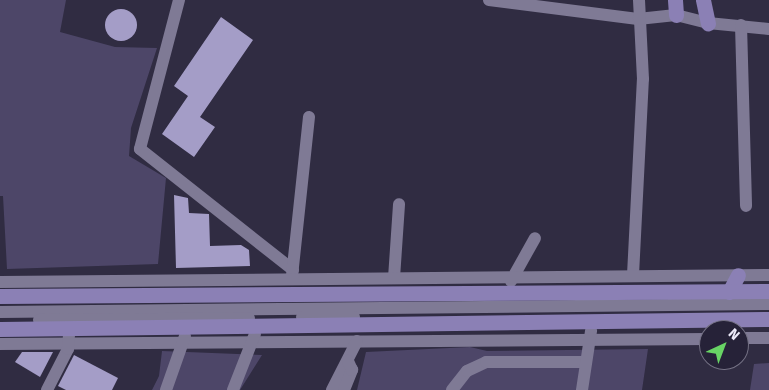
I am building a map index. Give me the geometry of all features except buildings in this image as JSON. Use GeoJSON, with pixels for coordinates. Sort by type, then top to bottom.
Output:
{"type":"FeatureCollection","features":[{"type":"Feature","properties":{"kind":"main road"},"geometry":{"type":"LineString","coordinates":[[703,0],[708,23]]}},
{"type":"Feature","properties":{"kind":"main road"},"geometry":{"type":"LineString","coordinates":[[729,292],[738,275]]}},
{"type":"Feature","properties":{"kind":"main road"},"geometry":{"type":"LineString","coordinates":[[0,296],[769,291]]}},
{"type":"Feature","properties":{"kind":"main road"},"geometry":{"type":"LineString","coordinates":[[0,329],[69,335],[188,326],[769,319]]}},
{"type":"Feature","properties":{"kind":"street"},"geometry":{"type":"LineString","coordinates":[[179,0],[140,149],[292,275]]}},
{"type":"Feature","properties":{"kind":"street"},"geometry":{"type":"LineString","coordinates":[[489,0],[638,19],[675,8],[708,23],[769,29]]}},
{"type":"Feature","properties":{"kind":"street"},"geometry":{"type":"LineString","coordinates":[[633,276],[643,79],[638,19],[639,0]]}},
{"type":"Feature","properties":{"kind":"street"},"geometry":{"type":"LineString","coordinates":[[741,25],[746,206]]}},
{"type":"Feature","properties":{"kind":"street"},"geometry":{"type":"LineString","coordinates":[[292,295],[292,275],[309,117]]}},
{"type":"Feature","properties":{"kind":"street"},"geometry":{"type":"LineString","coordinates":[[394,278],[399,204]]}},
{"type":"Feature","properties":{"kind":"street"},"geometry":{"type":"LineString","coordinates":[[503,294],[535,238]]}},
{"type":"Feature","properties":{"kind":"street"},"geometry":{"type":"LineString","coordinates":[[0,282],[292,275],[394,278],[769,274]]}},
{"type":"Feature","properties":{"kind":"street"},"geometry":{"type":"LineString","coordinates":[[0,312],[769,304]]}},
{"type":"Feature","properties":{"kind":"street"},"geometry":{"type":"LineString","coordinates":[[0,320],[769,312]]}},
{"type":"Feature","properties":{"kind":"street"},"geometry":{"type":"LineString","coordinates":[[582,390],[592,321]]}},
{"type":"Feature","properties":{"kind":"street"},"geometry":{"type":"LineString","coordinates":[[233,390],[259,325]]}},
{"type":"Feature","properties":{"kind":"street"},"geometry":{"type":"LineString","coordinates":[[166,390],[188,326]]}},
{"type":"Feature","properties":{"kind":"street"},"geometry":{"type":"LineString","coordinates":[[0,344],[69,335],[183,342],[699,338]]}},
{"type":"Feature","properties":{"kind":"street"},"geometry":{"type":"LineString","coordinates":[[52,388],[69,335]]}},
{"type":"Feature","properties":{"kind":"street"},"geometry":{"type":"LineString","coordinates":[[749,338],[769,338]]}},
{"type":"Feature","properties":{"kind":"street"},"geometry":{"type":"LineString","coordinates":[[332,390],[342,366],[348,361],[357,341]]}},
{"type":"Feature","properties":{"kind":"street"},"geometry":{"type":"LineString","coordinates":[[344,390],[352,370],[348,361]]}},
{"type":"Feature","properties":{"kind":"street"},"geometry":{"type":"LineString","coordinates":[[452,390],[467,371],[486,362],[586,362]]}},
{"type":"Feature","properties":{"kind":"shaded area"},"geometry":{"type":"Polygon","coordinates":[[[0,0],[66,0],[60,32],[115,47],[157,48],[131,128],[129,156],[166,178],[158,264],[7,269],[3,196],[0,196],[0,0]]]}},
{"type":"Feature","properties":{"kind":"shaded area"},"geometry":{"type":"Polygon","coordinates":[[[470,347],[487,351],[648,349],[642,390],[357,390],[366,352],[470,347]]]}},
{"type":"Feature","properties":{"kind":"shaded area"},"geometry":{"type":"Polygon","coordinates":[[[162,351],[262,355],[240,390],[152,390],[159,376],[162,351]]]}},
{"type":"Feature","properties":{"kind":"shaded area"},"geometry":{"type":"Polygon","coordinates":[[[769,363],[769,390],[750,390],[754,364],[769,363]]]}}]}
